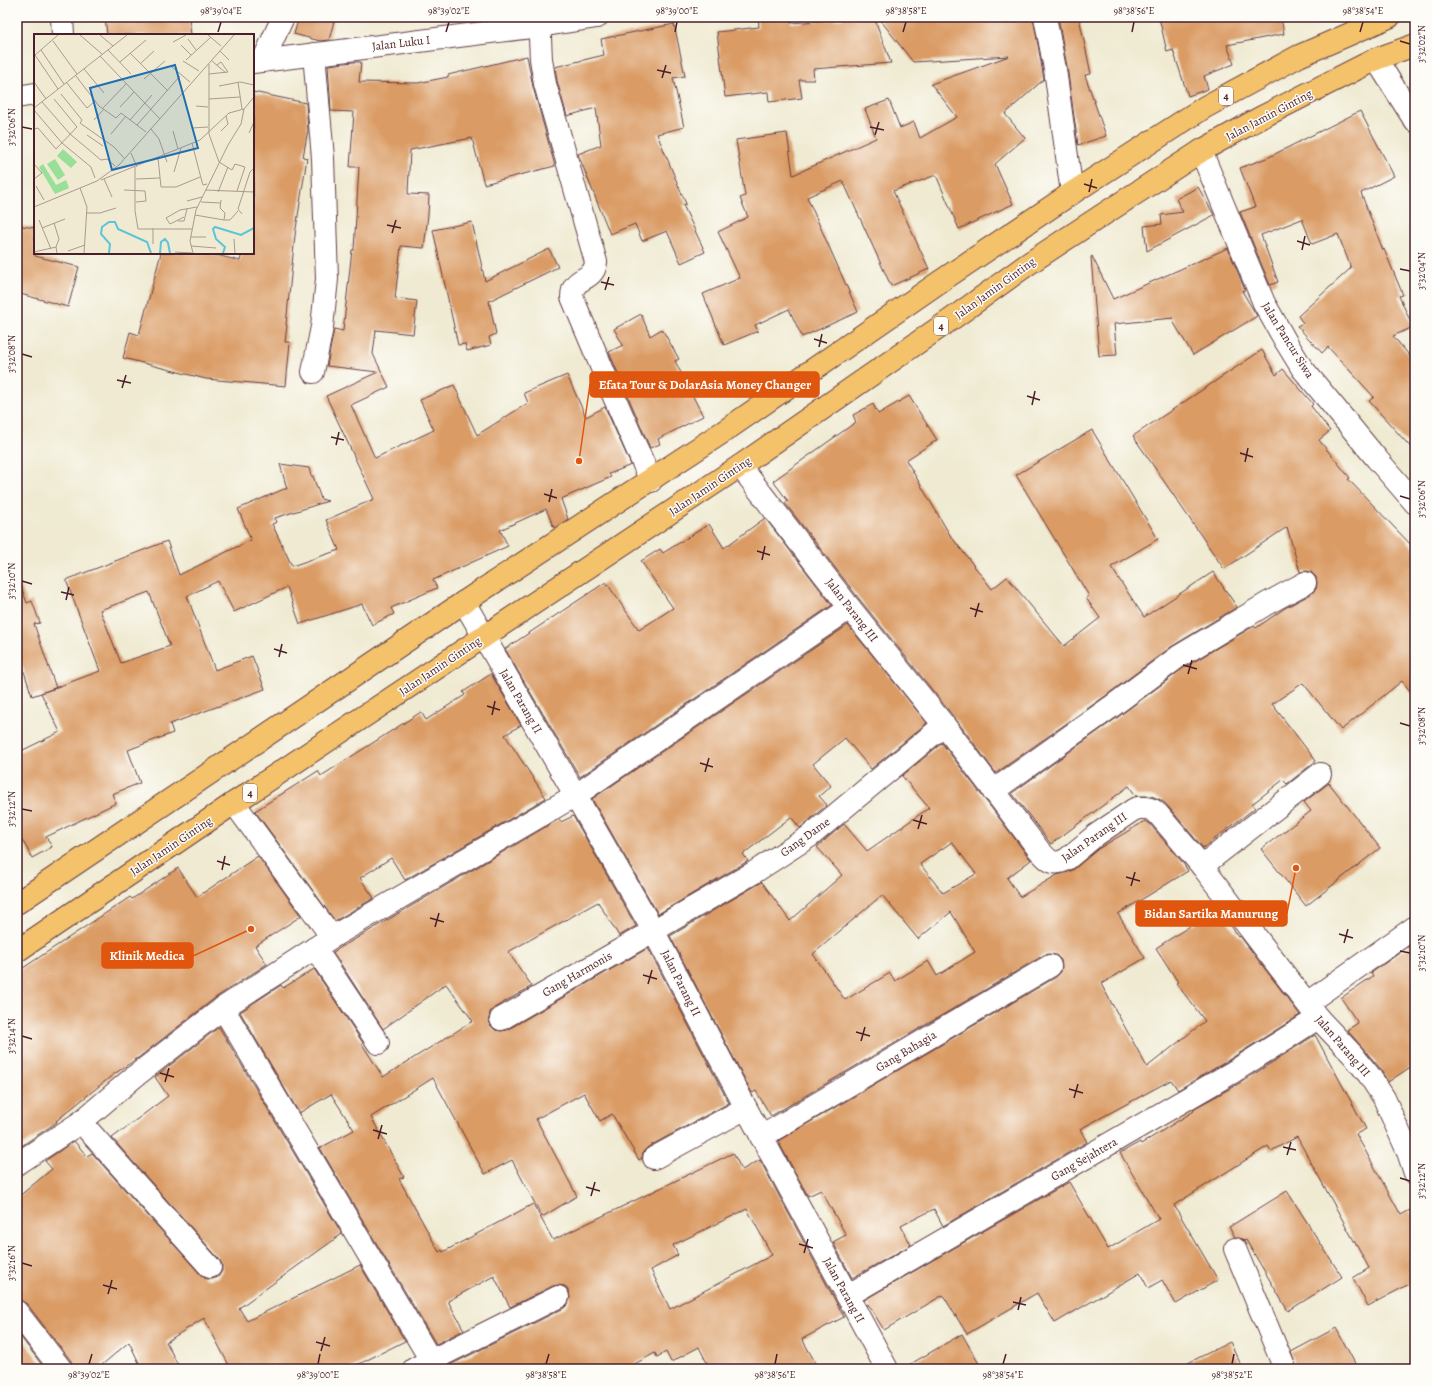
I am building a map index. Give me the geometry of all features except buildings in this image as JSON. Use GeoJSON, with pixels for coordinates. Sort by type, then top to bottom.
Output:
{"type":"FeatureCollection","features":[{"type":"Feature","properties":{"kind":"highway","name":"4"},"geometry":{"type":"LineString","coordinates":[[17,903],[464,602],[651,481],[938,283],[1072,193],[1205,107],[1299,56],[1389,17]]}},
{"type":"Feature","properties":{"kind":"highway","name":"Jalan Jamin Ginting"},"geometry":{"type":"LineString","coordinates":[[17,951],[234,803],[740,466],[956,316],[1028,264],[1107,212],[1202,152],[1260,118],[1376,59],[1415,45]]}},
{"type":"Feature","properties":{"kind":"street"},"geometry":{"type":"LineString","coordinates":[[62,17],[63,34]]}},
{"type":"Feature","properties":{"kind":"street"},"geometry":{"type":"LineString","coordinates":[[258,62],[283,17]]}},
{"type":"Feature","properties":{"kind":"street","name":"Jalan Luku I"},"geometry":{"type":"LineString","coordinates":[[258,62],[539,21],[597,17]]}},
{"type":"Feature","properties":{"kind":"street"},"geometry":{"type":"LineString","coordinates":[[1045,17],[1072,193]]}},
{"type":"Feature","properties":{"kind":"street"},"geometry":{"type":"LineString","coordinates":[[539,21],[541,59],[545,84],[596,262],[596,269],[574,285],[572,297],[611,392],[651,481]]}},
{"type":"Feature","properties":{"kind":"street"},"geometry":{"type":"LineString","coordinates":[[313,372],[322,327],[327,279],[323,158],[314,54]]}},
{"type":"Feature","properties":{"kind":"street"},"geometry":{"type":"LineString","coordinates":[[1376,59],[1415,121]]}},
{"type":"Feature","properties":{"kind":"street"},"geometry":{"type":"LineString","coordinates":[[17,97],[34,94]]}},
{"type":"Feature","properties":{"kind":"street","name":"Jalan Pancur Siwa"},"geometry":{"type":"LineString","coordinates":[[1202,152],[1264,303],[1286,342],[1302,368],[1377,460],[1415,503]]}},
{"type":"Feature","properties":{"kind":"street","name":"Jalan Parang III"},"geometry":{"type":"LineString","coordinates":[[740,466],[1049,861],[1055,863],[1062,862],[1096,835],[1128,813],[1138,808],[1147,808],[1158,814],[1202,866],[1312,1011],[1353,1055],[1384,1098],[1413,1165]]}},
{"type":"Feature","properties":{"kind":"street"},"geometry":{"type":"LineString","coordinates":[[993,791],[1178,657],[1268,603],[1305,584]]}},
{"type":"Feature","properties":{"kind":"street","name":"Jalan Parang II"},"geometry":{"type":"LineString","coordinates":[[464,602],[653,930],[746,1108],[887,1369]]}},
{"type":"Feature","properties":{"kind":"street"},"geometry":{"type":"LineString","coordinates":[[17,1164],[81,1122],[223,1008],[324,942],[576,795],[850,608]]}},
{"type":"Feature","properties":{"kind":"street","name":"Gang Dame"},"geometry":{"type":"LineString","coordinates":[[653,930],[753,873],[810,836],[944,725]]}},
{"type":"Feature","properties":{"kind":"street"},"geometry":{"type":"LineString","coordinates":[[1202,866],[1320,774]]}},
{"type":"Feature","properties":{"kind":"street"},"geometry":{"type":"LineString","coordinates":[[234,803],[324,942],[378,1043]]}},
{"type":"Feature","properties":{"kind":"street","name":"Gang Sejahtera"},"geometry":{"type":"LineString","coordinates":[[847,1296],[1233,1072],[1312,1011],[1415,927]]}},
{"type":"Feature","properties":{"kind":"street","name":"Gang Harmonis"},"geometry":{"type":"LineString","coordinates":[[501,1019],[653,930]]}},
{"type":"Feature","properties":{"kind":"street","name":"Gang Bahagia"},"geometry":{"type":"LineString","coordinates":[[762,1137],[1050,966]]}},
{"type":"Feature","properties":{"kind":"street"},"geometry":{"type":"LineString","coordinates":[[223,1008],[427,1366],[558,1297]]}},
{"type":"Feature","properties":{"kind":"street"},"geometry":{"type":"LineString","coordinates":[[654,1158],[746,1108]]}},
{"type":"Feature","properties":{"kind":"street"},"geometry":{"type":"LineString","coordinates":[[81,1122],[210,1267]]}},
{"type":"Feature","properties":{"kind":"street"},"geometry":{"type":"LineString","coordinates":[[1235,1249],[1285,1369]]}},
{"type":"Feature","properties":{"kind":"street"},"geometry":{"type":"LineString","coordinates":[[17,1312],[61,1369]]}},
{"type":"Feature","properties":{"kind":"place","name":"Efata Tour & DolarAsia Money Changer"},"geometry":{"type":"Point","coordinates":[579,461]}},
{"type":"Feature","properties":{"kind":"place","name":"Bidan Sartika Manurung"},"geometry":{"type":"Point","coordinates":[1296,868]}},
{"type":"Feature","properties":{"kind":"place","name":"Klinik Medica"},"geometry":{"type":"Point","coordinates":[251,929]}}]}
